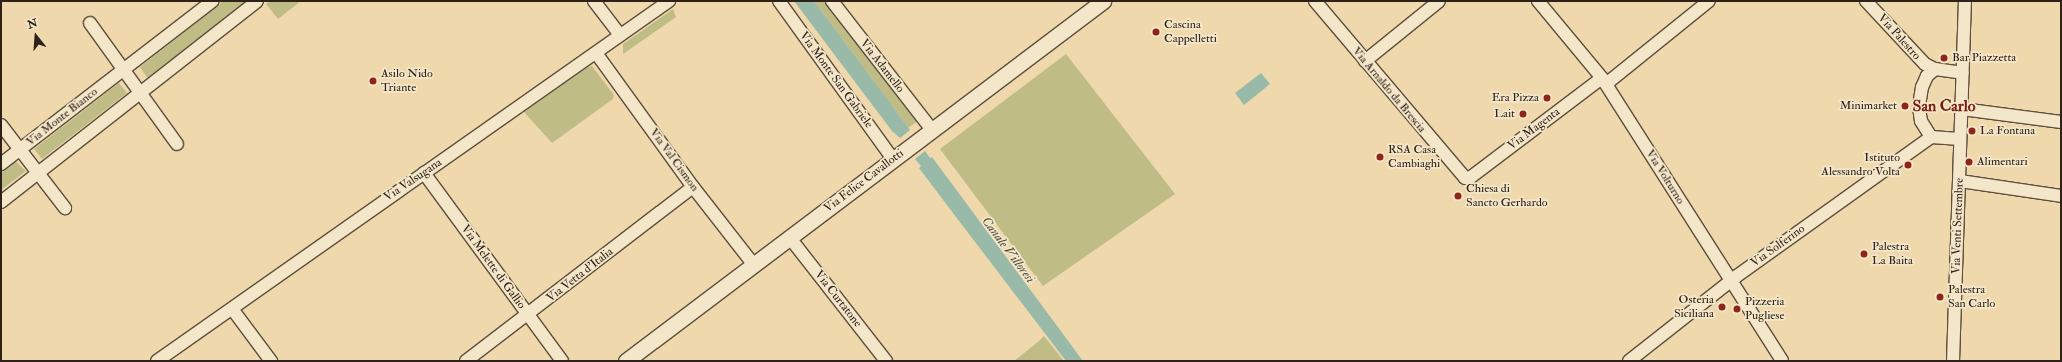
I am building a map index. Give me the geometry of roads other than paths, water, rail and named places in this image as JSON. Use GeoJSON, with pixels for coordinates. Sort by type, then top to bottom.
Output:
{"type":"FeatureCollection","features":[{"type":"Feature","properties":{"kind":"street","name":"Via Monte Bianco"},"geometry":{"type":"LineString","coordinates":[[1,164],[213,1]]}},
{"type":"Feature","properties":{"kind":"street"},"geometry":{"type":"LineString","coordinates":[[1,202],[257,1]]}},
{"type":"Feature","properties":{"kind":"street"},"geometry":{"type":"LineString","coordinates":[[594,1],[620,35]]}},
{"type":"Feature","properties":{"kind":"street","name":"Via Valsugana"},"geometry":{"type":"LineString","coordinates":[[157,361],[233,310],[424,173],[669,1]]}},
{"type":"Feature","properties":{"kind":"street","name":"Via Monte San Gabriele"},"geometry":{"type":"LineString","coordinates":[[778,1],[893,159]]}},
{"type":"Feature","properties":{"kind":"street","name":"Via Adamello"},"geometry":{"type":"LineString","coordinates":[[832,1],[932,130]]}},
{"type":"Feature","properties":{"kind":"street","name":"Via Felice Cavallotti"},"geometry":{"type":"LineString","coordinates":[[632,359],[893,159],[1103,1]]}},
{"type":"Feature","properties":{"kind":"street","name":"Via Arnaldo da Brescia"},"geometry":{"type":"LineString","coordinates":[[1315,1],[1465,178]]}},
{"type":"Feature","properties":{"kind":"street"},"geometry":{"type":"LineString","coordinates":[[1365,61],[1439,1]]}},
{"type":"Feature","properties":{"kind":"street","name":"Via Volturno"},"geometry":{"type":"LineString","coordinates":[[1538,1],[1604,81],[1782,361]]}},
{"type":"Feature","properties":{"kind":"street","name":"Via Magenta"},"geometry":{"type":"LineString","coordinates":[[1465,178],[1471,177],[1604,81],[1709,1]]}},
{"type":"Feature","properties":{"kind":"street","name":"Via Palestro"},"geometry":{"type":"LineString","coordinates":[[1866,1],[1919,59],[1935,69]]}},
{"type":"Feature","properties":{"kind":"street"},"geometry":{"type":"LineString","coordinates":[[1960,139],[1931,137],[1921,121],[1919,107],[1922,85],[1935,69],[1963,73],[1965,1]]}},
{"type":"Feature","properties":{"kind":"street"},"geometry":{"type":"LineString","coordinates":[[90,23],[177,144]]}},
{"type":"Feature","properties":{"kind":"street","name":"Via Val Cismon"},"geometry":{"type":"LineString","coordinates":[[596,53],[693,186],[754,265]]}},
{"type":"Feature","properties":{"kind":"street","name":"Via Venti Settembre"},"geometry":{"type":"LineString","coordinates":[[1953,361],[1963,73]]}},
{"type":"Feature","properties":{"kind":"street"},"geometry":{"type":"LineString","coordinates":[[1962,109],[2061,122]]}},
{"type":"Feature","properties":{"kind":"street"},"geometry":{"type":"LineString","coordinates":[[1,125],[39,172],[65,208]]}},
{"type":"Feature","properties":{"kind":"street","name":"Via Solferino"},"geometry":{"type":"LineString","coordinates":[[1629,361],[1730,281],[1931,137]]}},
{"type":"Feature","properties":{"kind":"street","name":"Via Melette di Gallio"},"geometry":{"type":"LineString","coordinates":[[424,173],[562,361]]}},
{"type":"Feature","properties":{"kind":"street"},"geometry":{"type":"LineString","coordinates":[[1960,180],[2061,196]]}},
{"type":"Feature","properties":{"kind":"street","name":"Via Vetta d'Italia"},"geometry":{"type":"LineString","coordinates":[[466,361],[528,315],[693,186]]}},
{"type":"Feature","properties":{"kind":"street","name":"Via Curtatone"},"geometry":{"type":"LineString","coordinates":[[790,238],[886,361]]}},
{"type":"Feature","properties":{"kind":"street"},"geometry":{"type":"LineString","coordinates":[[233,310],[272,361]]}},
{"type":"Feature","properties":{"kind":"place","name":"Cascina Cappelletti"},"geometry":{"type":"Point","coordinates":[1156,32]}},
{"type":"Feature","properties":{"kind":"place","name":"Bar Piazzetta"},"geometry":{"type":"Point","coordinates":[1944,58]}},
{"type":"Feature","properties":{"kind":"place","name":"Asilo Nido Triante"},"geometry":{"type":"Point","coordinates":[373,81]}},
{"type":"Feature","properties":{"kind":"place","name":"Era Pizza"},"geometry":{"type":"Point","coordinates":[1547,98]}},
{"type":"Feature","properties":{"kind":"place","name":"Minimarket"},"geometry":{"type":"Point","coordinates":[1905,106]}},
{"type":"Feature","properties":{"kind":"place","name":"Lait"},"geometry":{"type":"Point","coordinates":[1523,114]}},
{"type":"Feature","properties":{"kind":"place","name":"La Fontana"},"geometry":{"type":"Point","coordinates":[1972,131]}},
{"type":"Feature","properties":{"kind":"place","name":"RSA Casa Cambiaghi"},"geometry":{"type":"Point","coordinates":[1380,157]}},
{"type":"Feature","properties":{"kind":"place","name":"Alimentari"},"geometry":{"type":"Point","coordinates":[1969,162]}},
{"type":"Feature","properties":{"kind":"place","name":"Istituto Alessandro Volta"},"geometry":{"type":"Point","coordinates":[1908,165]}},
{"type":"Feature","properties":{"kind":"place","name":"Chiesa di Sancto Gerhardo"},"geometry":{"type":"Point","coordinates":[1458,196]}},
{"type":"Feature","properties":{"kind":"place","name":"Palestra La Baita"},"geometry":{"type":"Point","coordinates":[1864,254]}},
{"type":"Feature","properties":{"kind":"place","name":"Palestra San Carlo"},"geometry":{"type":"Point","coordinates":[1940,297]}},
{"type":"Feature","properties":{"kind":"place","name":"Osteria Siciliana"},"geometry":{"type":"Point","coordinates":[1722,307]}},
{"type":"Feature","properties":{"kind":"place","name":"Pizzeria Pugliese"},"geometry":{"type":"Point","coordinates":[1737,309]}},
{"type":"Feature","properties":{"kind":"district","name":"San Carlo"},"geometry":{"type":"Point","coordinates":[1944,106]}},
{"type":"Feature","properties":{"kind":"water label","name":"Canale Villoresi"},"geometry":{"type":"Point","coordinates":[1008,250]}}]}
